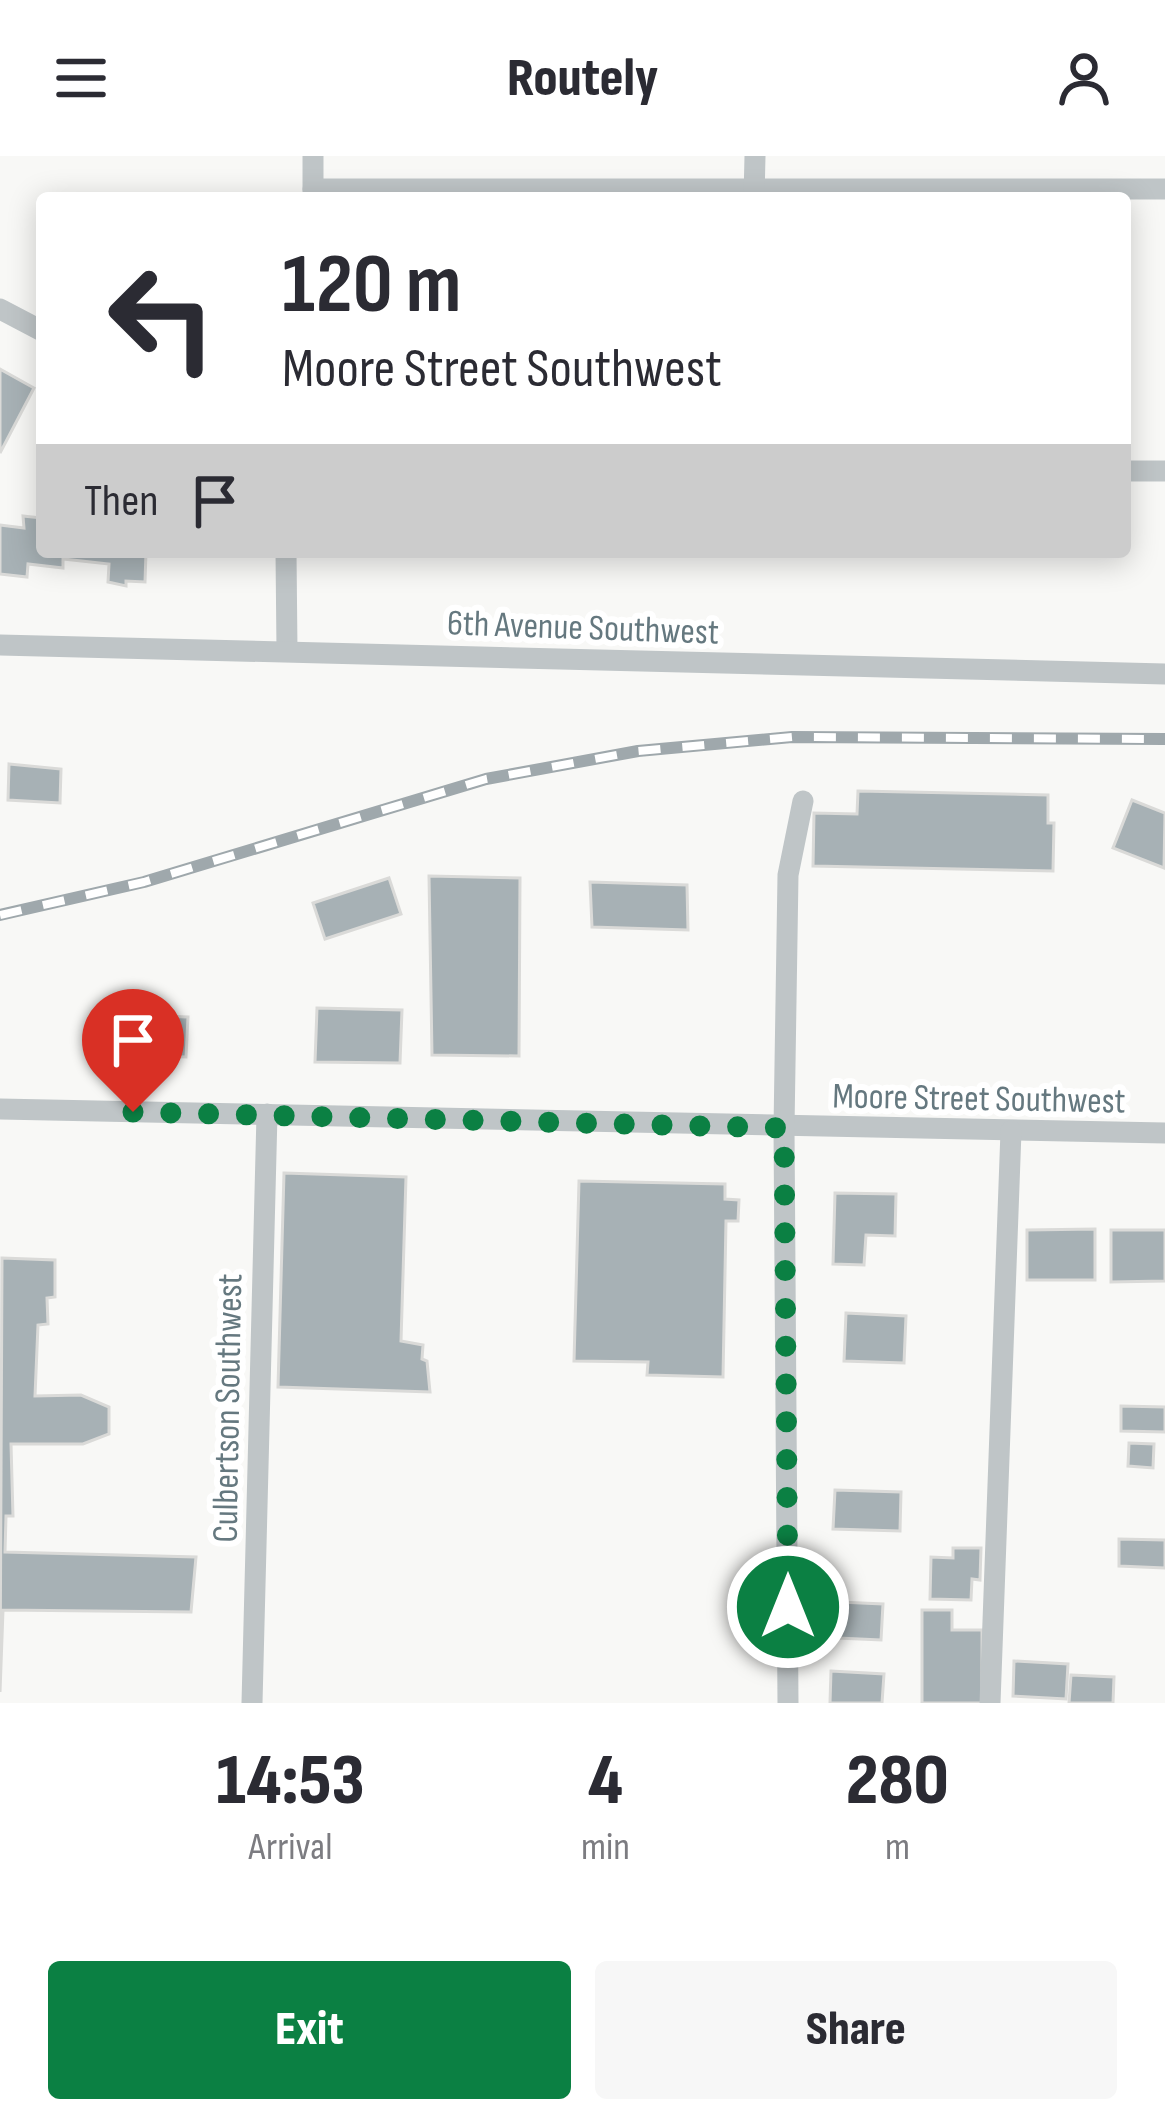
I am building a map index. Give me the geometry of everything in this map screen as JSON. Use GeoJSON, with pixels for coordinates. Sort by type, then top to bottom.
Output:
{"type":"FeatureCollection","features":[{"type":"Feature","properties":{"kind":"street"},"geometry":{"type":"LineString","coordinates":[[313,156],[313,192]]}},
{"type":"Feature","properties":{"kind":"street"},"geometry":{"type":"LineString","coordinates":[[754,192],[755,156]]}},
{"type":"Feature","properties":{"kind":"street"},"geometry":{"type":"LineString","coordinates":[[857,192],[1165,189]]}},
{"type":"Feature","properties":{"kind":"street"},"geometry":{"type":"LineString","coordinates":[[0,309],[36,328]]}},
{"type":"Feature","properties":{"kind":"street"},"geometry":{"type":"LineString","coordinates":[[1131,470],[1165,471]]}},
{"type":"Feature","properties":{"kind":"street"},"geometry":{"type":"LineString","coordinates":[[286,558],[287,651]]}},
{"type":"Feature","properties":{"kind":"street","name":"6th Avenue Southwest"},"geometry":{"type":"LineString","coordinates":[[0,645],[1165,674]]}},
{"type":"Feature","properties":{"kind":"street"},"geometry":{"type":"LineString","coordinates":[[788,1703],[784,1128],[788,875],[803,801]]}},
{"type":"Feature","properties":{"kind":"street","name":"Moore Street Southwest"},"geometry":{"type":"LineString","coordinates":[[0,1109],[1165,1133]]}},
{"type":"Feature","properties":{"kind":"street","name":"Culbertson Southwest"},"geometry":{"type":"LineString","coordinates":[[252,1703],[267,1114]]}},
{"type":"Feature","properties":{"kind":"street"},"geometry":{"type":"LineString","coordinates":[[990,1703],[1011,1131]]}},
{"type":"Feature","properties":{"kind":"building"},"geometry":{"type":"Polygon","coordinates":[[[0,369],[34,388],[0,453],[0,369]]]}},
{"type":"Feature","properties":{"kind":"building"},"geometry":{"type":"Polygon","coordinates":[[[23,516],[36,517],[36,558],[146,558],[145,582],[126,581],[126,586],[108,582],[109,564],[63,559],[63,568],[28,564],[27,577],[0,574],[0,525],[24,528],[23,516]]]}},
{"type":"Feature","properties":{"kind":"building"},"geometry":{"type":"Polygon","coordinates":[[[9,764],[61,769],[60,803],[8,800],[9,764]]]}},
{"type":"Feature","properties":{"kind":"building"},"geometry":{"type":"Polygon","coordinates":[[[858,791],[1048,795],[1048,823],[1054,823],[1053,871],[813,866],[814,813],[857,814],[858,791]]]}},
{"type":"Feature","properties":{"kind":"building"},"geometry":{"type":"Polygon","coordinates":[[[1132,800],[1165,813],[1164,868],[1113,848],[1132,800]]]}},
{"type":"Feature","properties":{"kind":"building"},"geometry":{"type":"Polygon","coordinates":[[[429,876],[520,878],[519,1056],[432,1055],[429,876]]]}},
{"type":"Feature","properties":{"kind":"building"},"geometry":{"type":"Polygon","coordinates":[[[389,878],[401,914],[325,939],[313,903],[389,878]]]}},
{"type":"Feature","properties":{"kind":"building"},"geometry":{"type":"Polygon","coordinates":[[[590,882],[687,885],[688,930],[592,927],[590,882]]]}},
{"type":"Feature","properties":{"kind":"building"},"geometry":{"type":"Polygon","coordinates":[[[317,1008],[402,1010],[400,1063],[315,1062],[317,1008]]]}},
{"type":"Feature","properties":{"kind":"building"},"geometry":{"type":"Polygon","coordinates":[[[126,1015],[188,1017],[186,1057],[124,1055],[126,1015]]]}},
{"type":"Feature","properties":{"kind":"building"},"geometry":{"type":"Polygon","coordinates":[[[284,1173],[406,1177],[401,1341],[423,1345],[430,1392],[278,1387],[284,1173]]]}},
{"type":"Feature","properties":{"kind":"building"},"geometry":{"type":"Polygon","coordinates":[[[579,1181],[725,1184],[725,1199],[739,1200],[738,1221],[726,1221],[723,1377],[647,1375],[648,1362],[574,1361],[579,1181]]]}},
{"type":"Feature","properties":{"kind":"building"},"geometry":{"type":"Polygon","coordinates":[[[835,1193],[896,1194],[895,1236],[866,1235],[864,1265],[833,1264],[835,1193]]]}},
{"type":"Feature","properties":{"kind":"building"},"geometry":{"type":"Polygon","coordinates":[[[1095,1229],[1095,1280],[1027,1280],[1027,1230],[1095,1229]]]}},
{"type":"Feature","properties":{"kind":"building"},"geometry":{"type":"Polygon","coordinates":[[[1111,1230],[1165,1230],[1165,1281],[1111,1282],[1111,1230]]]}},
{"type":"Feature","properties":{"kind":"building"},"geometry":{"type":"Polygon","coordinates":[[[2,1258],[55,1260],[55,1297],[47,1298],[48,1324],[38,1325],[35,1396],[81,1395],[109,1407],[109,1434],[83,1444],[11,1444],[13,1516],[6,1516],[5,1552],[196,1557],[191,1612],[3,1610],[0,1692],[2,1258]]]}},
{"type":"Feature","properties":{"kind":"building"},"geometry":{"type":"Polygon","coordinates":[[[846,1313],[906,1316],[904,1363],[844,1361],[846,1313]]]}},
{"type":"Feature","properties":{"kind":"building"},"geometry":{"type":"Polygon","coordinates":[[[1121,1406],[1165,1407],[1165,1432],[1121,1431],[1121,1406]]]}},
{"type":"Feature","properties":{"kind":"building"},"geometry":{"type":"Polygon","coordinates":[[[1129,1443],[1154,1444],[1153,1468],[1128,1466],[1129,1443]]]}},
{"type":"Feature","properties":{"kind":"building"},"geometry":{"type":"Polygon","coordinates":[[[835,1490],[901,1492],[900,1531],[833,1529],[835,1490]]]}},
{"type":"Feature","properties":{"kind":"building"},"geometry":{"type":"Polygon","coordinates":[[[1119,1539],[1165,1540],[1165,1568],[1119,1566],[1119,1539]]]}},
{"type":"Feature","properties":{"kind":"building"},"geometry":{"type":"Polygon","coordinates":[[[953,1548],[981,1548],[980,1580],[972,1579],[971,1600],[930,1599],[931,1557],[953,1558],[953,1548]]]}},
{"type":"Feature","properties":{"kind":"building"},"geometry":{"type":"Polygon","coordinates":[[[839,1602],[883,1604],[881,1640],[838,1638],[839,1602]]]}},
{"type":"Feature","properties":{"kind":"building"},"geometry":{"type":"Polygon","coordinates":[[[922,1610],[952,1610],[952,1630],[982,1630],[982,1703],[922,1703],[922,1610]]]}},
{"type":"Feature","properties":{"kind":"building"},"geometry":{"type":"Polygon","coordinates":[[[1014,1661],[1068,1664],[1066,1699],[1013,1696],[1014,1661]]]}},
{"type":"Feature","properties":{"kind":"building"},"geometry":{"type":"Polygon","coordinates":[[[831,1671],[884,1674],[882,1703],[830,1703],[831,1671]]]}},
{"type":"Feature","properties":{"kind":"building"},"geometry":{"type":"Polygon","coordinates":[[[1071,1675],[1114,1677],[1113,1703],[1069,1703],[1071,1675]]]}},
{"type":"Feature","properties":{"kind":"railway"},"geometry":{"type":"LineString","coordinates":[[0,915],[144,882],[486,779],[638,751],[792,737],[1165,739]]}},
{"type":"Feature","properties":{"kind":"route"},"geometry":{"type":"LineString","coordinates":[[133,1112],[784,1128],[788,1607]]}}]}
